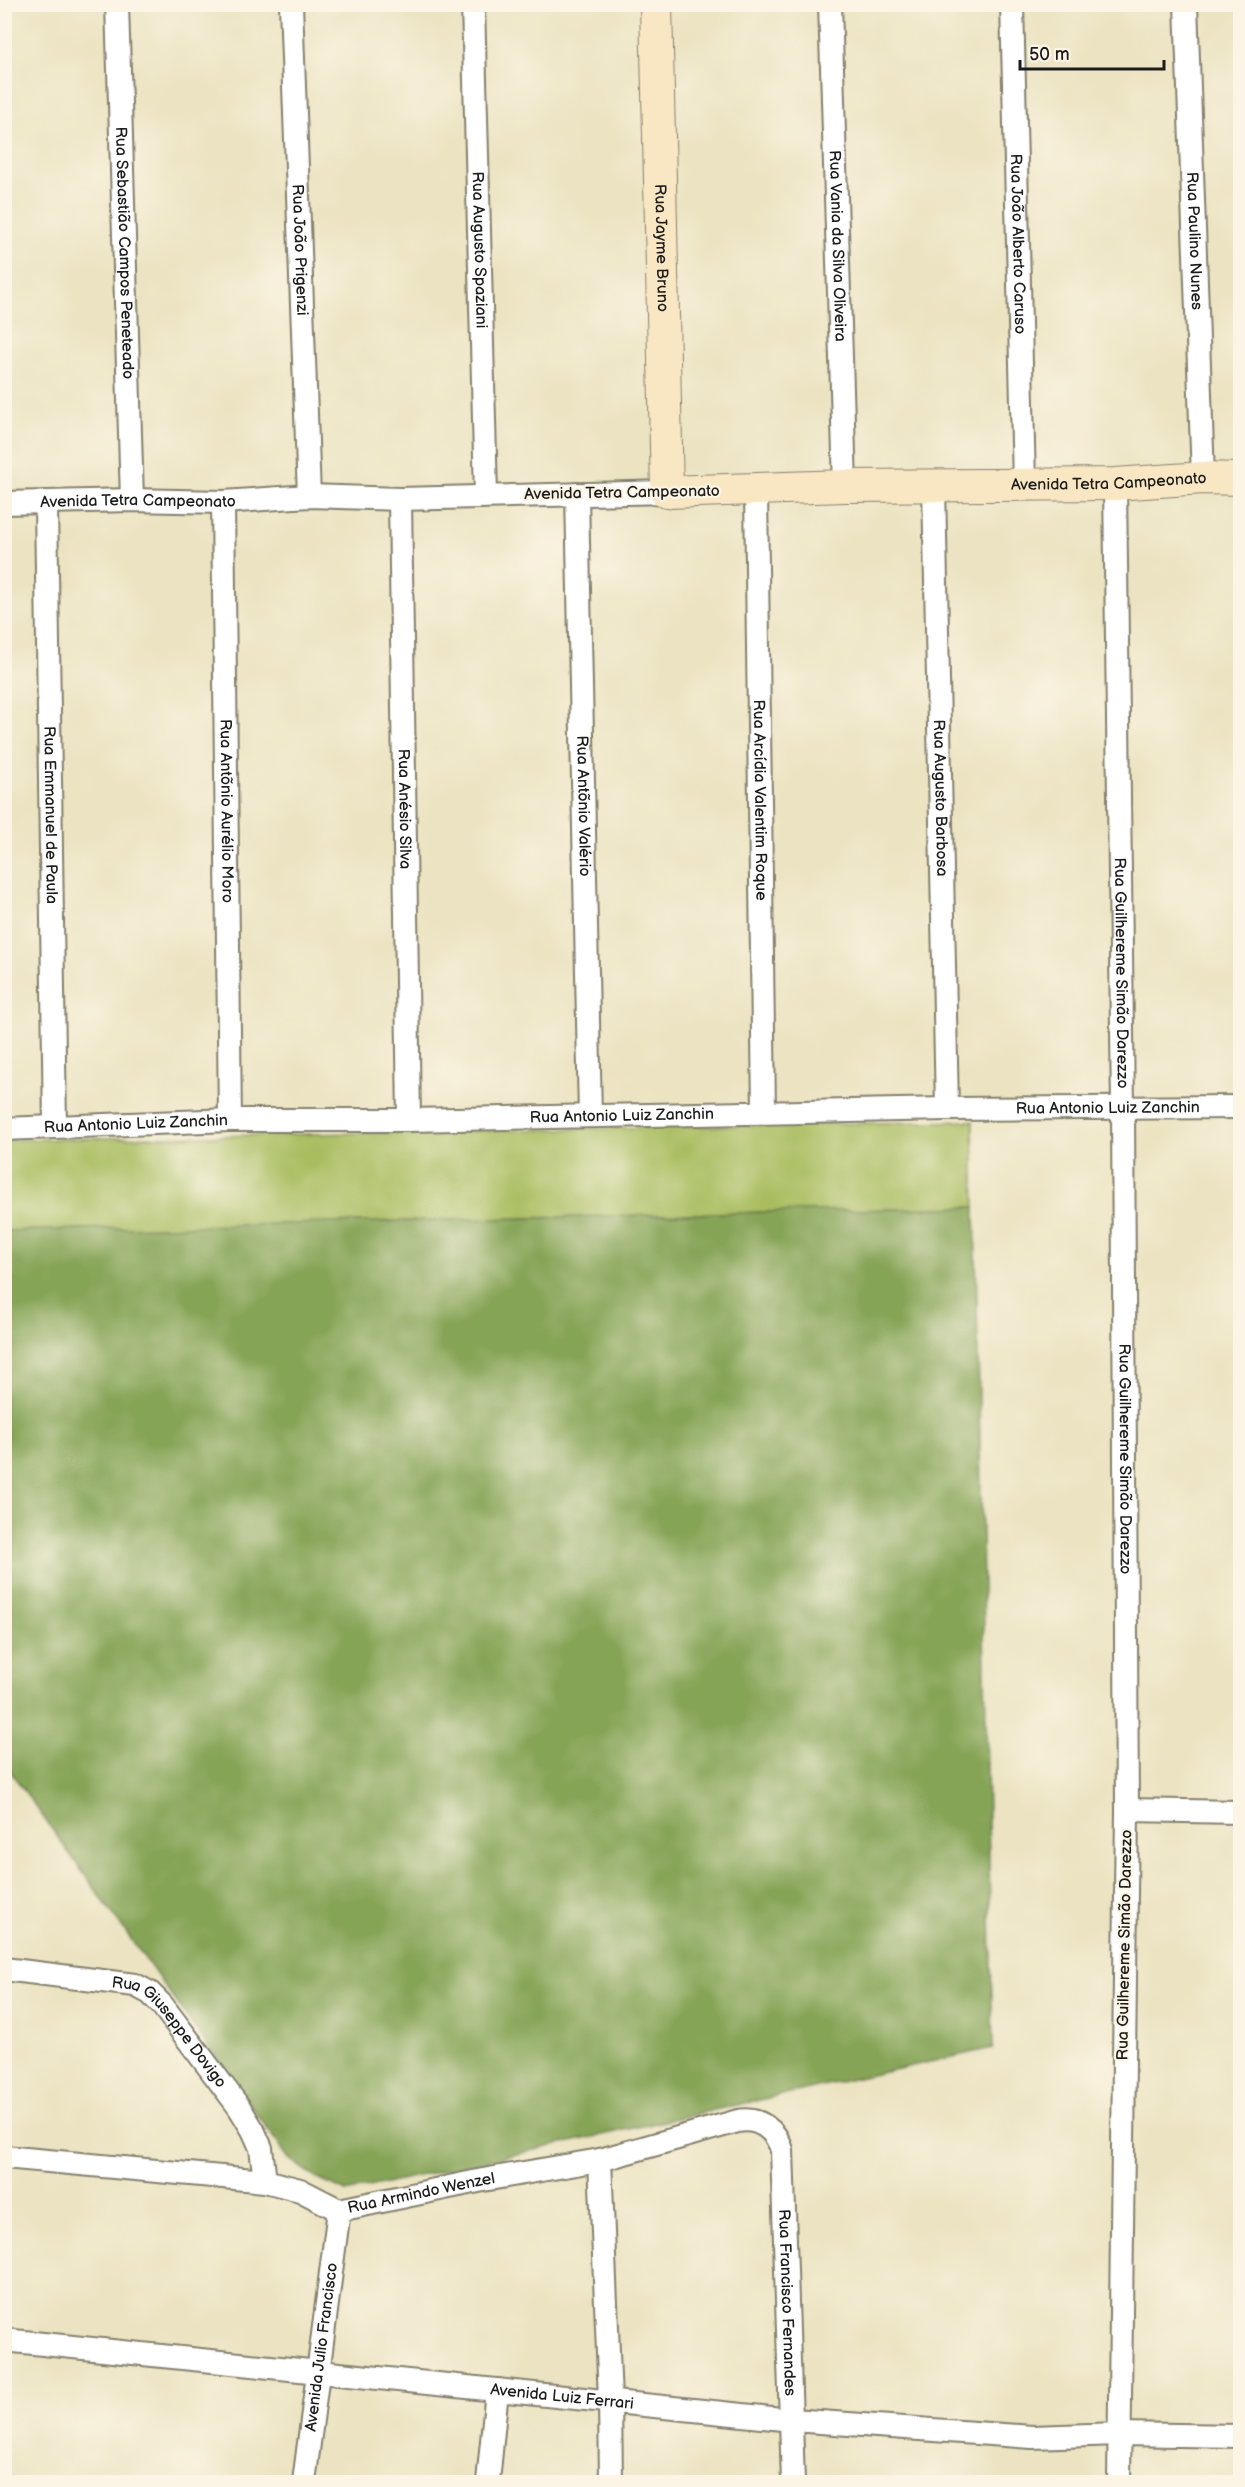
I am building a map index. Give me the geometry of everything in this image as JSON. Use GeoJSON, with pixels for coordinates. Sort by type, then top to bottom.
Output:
{"type":"FeatureCollection","features":[{"type":"Feature","properties":{"kind":"main road","name":"Rua Jayme Bruno"},"geometry":{"type":"LineString","coordinates":[[656,4],[667,492]]}},
{"type":"Feature","properties":{"kind":"main road","name":"Avenida Tetra Campeonato"},"geometry":{"type":"LineString","coordinates":[[667,492],[845,486],[1115,484],[1203,478],[1240,479]]}},
{"type":"Feature","properties":{"kind":"street","name":"Rua Sebastião Campos Peneteado"},"geometry":{"type":"LineString","coordinates":[[117,4],[132,500]]}},
{"type":"Feature","properties":{"kind":"street","name":"Rua João Prigenzi"},"geometry":{"type":"LineString","coordinates":[[291,4],[309,496]]}},
{"type":"Feature","properties":{"kind":"street","name":"Rua Augusto Spaziani"},"geometry":{"type":"LineString","coordinates":[[473,4],[486,495]]}},
{"type":"Feature","properties":{"kind":"street","name":"Rua Vania da Silva Oliveira"},"geometry":{"type":"LineString","coordinates":[[830,4],[845,486]]}},
{"type":"Feature","properties":{"kind":"street","name":"Rua João Alberto Caruso"},"geometry":{"type":"LineString","coordinates":[[1012,4],[1024,483]]}},
{"type":"Feature","properties":{"kind":"street","name":"Rua Paulino Nunes"},"geometry":{"type":"LineString","coordinates":[[1186,4],[1203,478]]}},
{"type":"Feature","properties":{"kind":"street","name":"Rua Guilhereme Simão Darezzo"},"geometry":{"type":"LineString","coordinates":[[1115,484],[1123,1108],[1126,1810],[1119,2482]]}},
{"type":"Feature","properties":{"kind":"street","name":"Rua Augusto Barbosa"},"geometry":{"type":"LineString","coordinates":[[934,486],[946,1109]]}},
{"type":"Feature","properties":{"kind":"street","name":"Rua Arcídia Valentim Roque"},"geometry":{"type":"LineString","coordinates":[[756,490],[764,1112]]}},
{"type":"Feature","properties":{"kind":"street","name":"Avenida Tetra Campeonato"},"geometry":{"type":"LineString","coordinates":[[4,503],[132,500],[223,502],[309,496],[400,499],[667,492]]}},
{"type":"Feature","properties":{"kind":"street","name":"Rua Antõnio Valério"},"geometry":{"type":"LineString","coordinates":[[577,494],[590,1116]]}},
{"type":"Feature","properties":{"kind":"street","name":"Rua Anésio Silva"},"geometry":{"type":"LineString","coordinates":[[400,499],[409,1120]]}},
{"type":"Feature","properties":{"kind":"street","name":"Rua Antõnio Aurélio Moro"},"geometry":{"type":"LineString","coordinates":[[223,502],[230,1120]]}},
{"type":"Feature","properties":{"kind":"street","name":"Rua Emmanuel de Paula"},"geometry":{"type":"LineString","coordinates":[[46,503],[55,1127]]}},
{"type":"Feature","properties":{"kind":"street","name":"Rua Antonio Luiz Zanchin"},"geometry":{"type":"LineString","coordinates":[[4,1128],[230,1120],[409,1120],[946,1109],[1240,1107]]}},
{"type":"Feature","properties":{"kind":"street"},"geometry":{"type":"LineString","coordinates":[[1126,1810],[1240,1812]]}},
{"type":"Feature","properties":{"kind":"street","name":"Rua Giuseppe Dovigo"},"geometry":{"type":"LineString","coordinates":[[4,1969],[126,1984],[150,1993],[162,2005],[232,2098],[253,2130],[261,2148],[266,2181]]}},
{"type":"Feature","properties":{"kind":"street","name":"Rua Armindo Wenzel"},"geometry":{"type":"LineString","coordinates":[[4,2157],[266,2181],[300,2190],[339,2210],[600,2160],[738,2121],[749,2120],[766,2126]]}},
{"type":"Feature","properties":{"kind":"street","name":"Rua Francisco Fernandes"},"geometry":{"type":"LineString","coordinates":[[766,2126],[778,2139],[782,2150],[793,2482]]}},
{"type":"Feature","properties":{"kind":"street"},"geometry":{"type":"LineString","coordinates":[[600,2160],[610,2400],[611,2482]]}},
{"type":"Feature","properties":{"kind":"street","name":"Avenida Julio Francisco"},"geometry":{"type":"LineString","coordinates":[[304,2482],[339,2210]]}},
{"type":"Feature","properties":{"kind":"street","name":"Avenida Luiz Ferrari"},"geometry":{"type":"LineString","coordinates":[[4,2340],[792,2420],[1032,2438],[1119,2434],[1240,2436]]}},
{"type":"Feature","properties":{"kind":"street"},"geometry":{"type":"LineString","coordinates":[[488,2482],[497,2390]]}},
{"type":"Feature","properties":{"kind":"green space"},"geometry":{"type":"Polygon","coordinates":[[[973,1121],[975,1207],[5,1231],[4,1140],[973,1121]]]}},
{"type":"Feature","properties":{"kind":"green space"},"geometry":{"type":"Polygon","coordinates":[[[975,1207],[993,2048],[346,2192],[316,2178],[289,2159],[5,1764],[4,1231],[975,1207]]]}}]}
